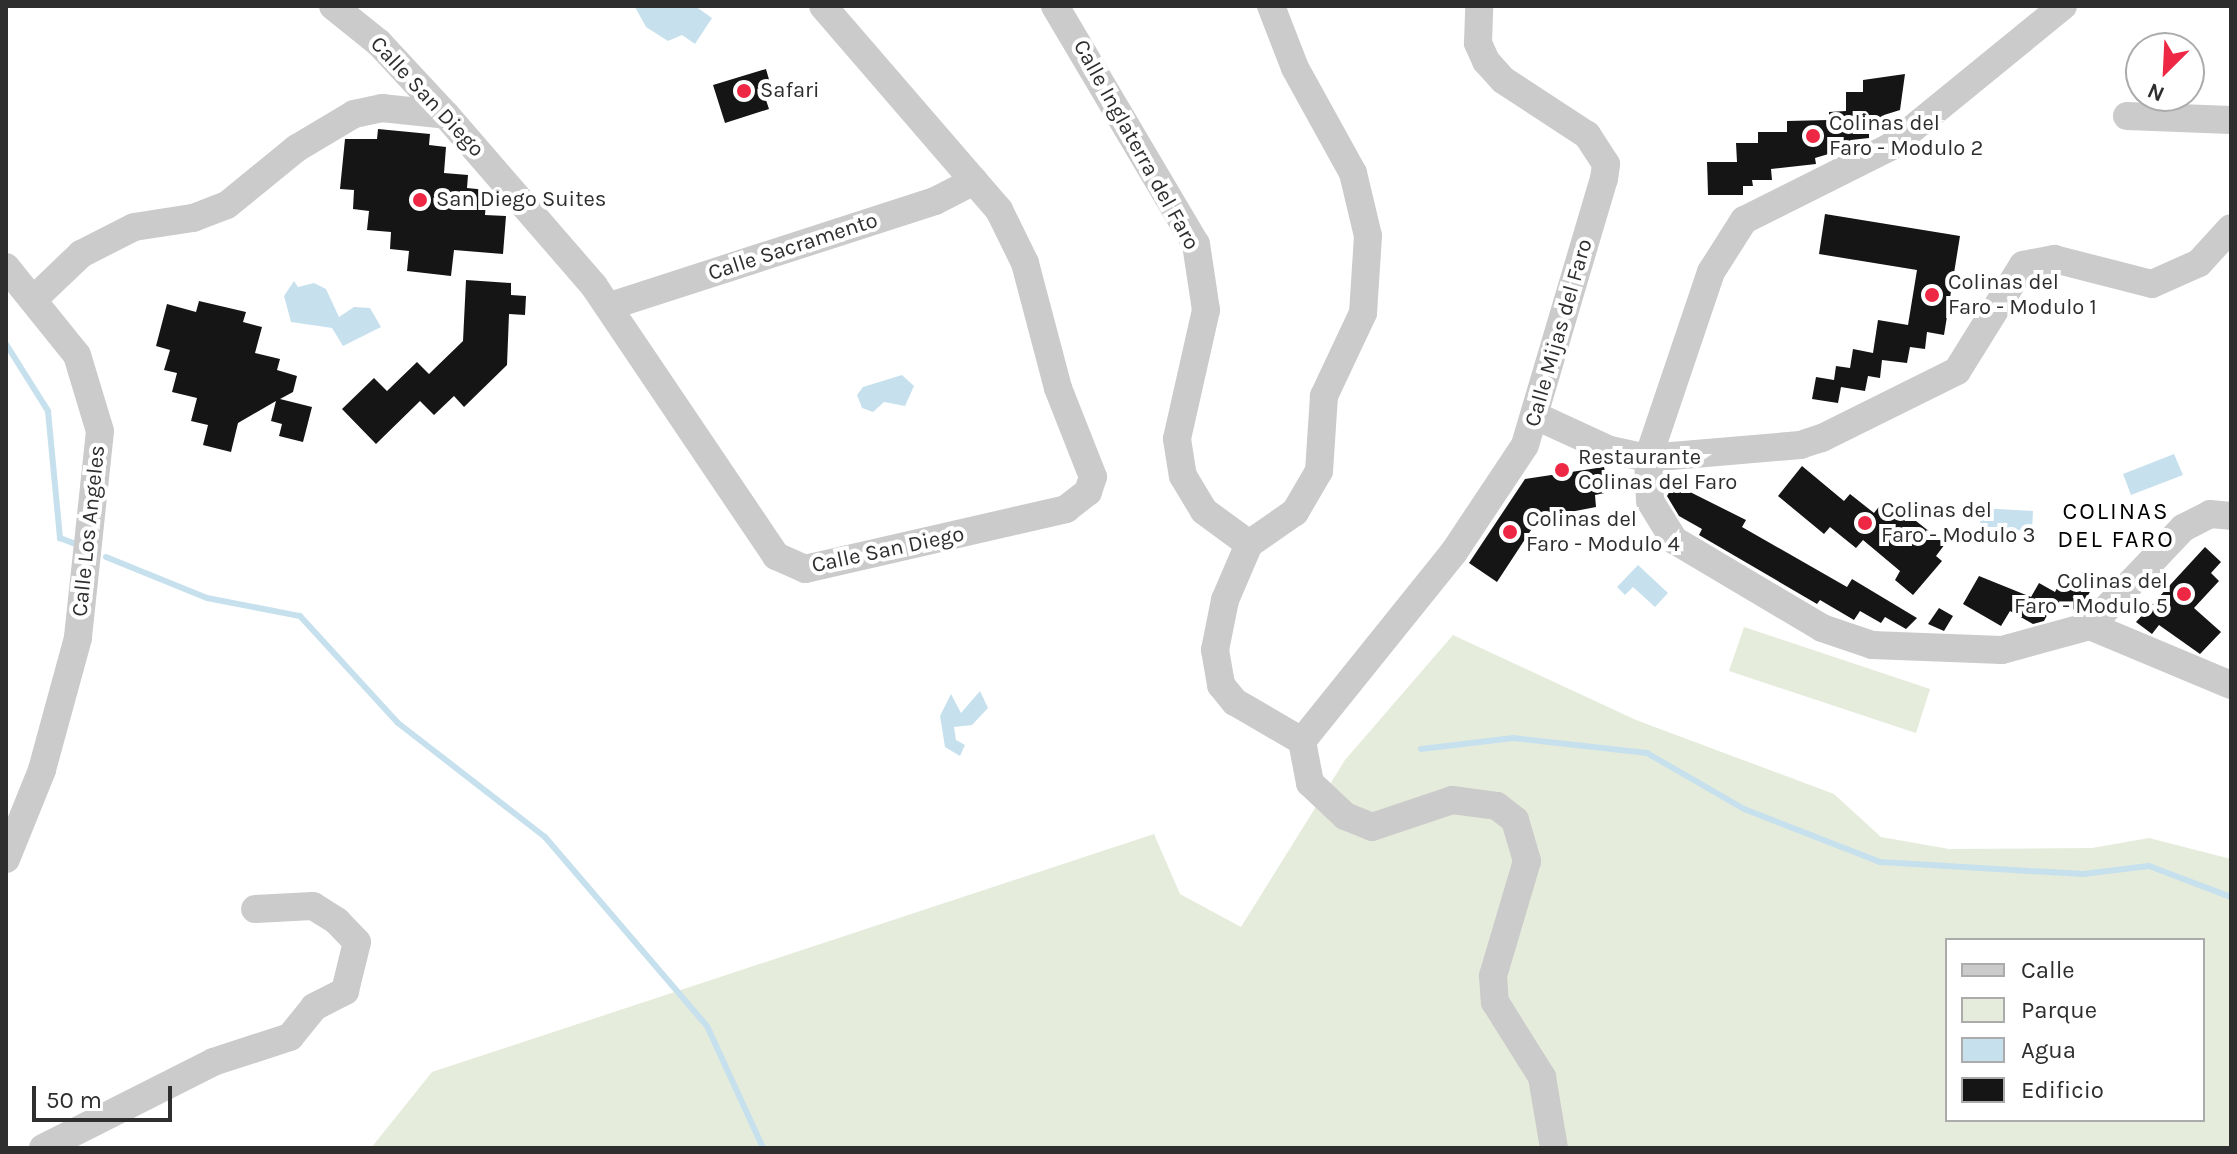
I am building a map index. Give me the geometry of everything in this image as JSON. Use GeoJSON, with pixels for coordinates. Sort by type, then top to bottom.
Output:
{"type":"FeatureCollection","features":[{"type":"Feature","properties":{"kind":"street","name":"Calle San Diego"},"geometry":{"type":"LineString","coordinates":[[333,6],[379,43],[446,115],[610,306],[790,567],[805,569],[1066,509],[1088,492],[1093,477],[1058,388],[1025,263],[999,210],[823,6]]}},
{"type":"Feature","properties":{"kind":"street","name":"Calle Inglaterra del Faro"},"geometry":{"type":"LineString","coordinates":[[1055,6],[1196,244],[1206,310],[1177,439],[1183,476],[1204,511],[1249,544]]}},
{"type":"Feature","properties":{"kind":"street"},"geometry":{"type":"LineString","coordinates":[[1271,6],[1295,68],[1364,201],[1367,277],[1352,345],[1324,396],[1323,450],[1312,488],[1295,512],[1249,544],[1218,626],[1221,685],[1235,702],[1302,741],[1310,783],[1345,816],[1372,827],[1452,800],[1497,806],[1515,820],[1527,861],[1493,976],[1495,1002],[1542,1077],[1554,1148]]}},
{"type":"Feature","properties":{"kind":"street","name":"Calle Mijas del Faro"},"geometry":{"type":"LineString","coordinates":[[1302,741],[1454,552],[1525,445],[1536,416],[1606,164],[1587,135],[1503,80],[1486,61],[1478,43],[1479,6]]}},
{"type":"Feature","properties":{"kind":"street"},"geometry":{"type":"LineString","coordinates":[[2063,6],[1890,147],[1744,220],[1711,272],[1648,458],[1650,501],[1674,540],[1846,638],[2002,650],[2090,626],[2183,528],[2210,514],[2231,516]]}},
{"type":"Feature","properties":{"kind":"street"},"geometry":{"type":"LineString","coordinates":[[35,298],[81,254],[134,227],[193,218],[227,205],[297,148],[354,114],[382,108],[446,115]]}},
{"type":"Feature","properties":{"kind":"street"},"geometry":{"type":"LineString","coordinates":[[2127,116],[2231,120]]}},
{"type":"Feature","properties":{"kind":"street","name":"Calle Sacramento"},"geometry":{"type":"LineString","coordinates":[[610,306],[935,201],[974,181]]}},
{"type":"Feature","properties":{"kind":"street"},"geometry":{"type":"LineString","coordinates":[[1536,416],[1610,450],[1648,458],[1822,438],[1957,371],[2023,265],[2054,259],[2152,284],[2199,263],[2231,228]]}},
{"type":"Feature","properties":{"kind":"street","name":"Calle Los Angeles"},"geometry":{"type":"LineString","coordinates":[[6,267],[35,298],[77,355],[100,431],[78,638],[42,770],[6,859]]}},
{"type":"Feature","properties":{"kind":"street"},"geometry":{"type":"LineString","coordinates":[[2090,626],[2231,685]]}},
{"type":"Feature","properties":{"kind":"street"},"geometry":{"type":"LineString","coordinates":[[43,1148],[213,1062],[290,1037],[314,1007],[345,991],[357,942],[337,921],[313,906],[255,909]]}},
{"type":"Feature","properties":{"kind":"green space"},"geometry":{"type":"Polygon","coordinates":[[[1744,627],[1930,689],[1916,733],[1729,671],[1744,627]]]}},
{"type":"Feature","properties":{"kind":"green space"},"geometry":{"type":"Polygon","coordinates":[[[1453,635],[1636,720],[1834,794],[1881,837],[1949,849],[2092,848],[2149,838],[2231,859],[2231,1148],[371,1148],[432,1072],[1154,834],[1180,894],[1241,927],[1345,760],[1453,635]]]}},
{"type":"Feature","properties":{"kind":"water"},"geometry":{"type":"Polygon","coordinates":[[[695,6],[712,18],[695,44],[682,35],[668,41],[646,27],[635,7],[695,6]]]}},
{"type":"Feature","properties":{"kind":"water"},"geometry":{"type":"Polygon","coordinates":[[[294,281],[298,287],[314,283],[326,289],[339,317],[354,307],[370,308],[381,327],[343,346],[332,328],[291,322],[284,296],[294,281]]]}},
{"type":"Feature","properties":{"kind":"water"},"geometry":{"type":"Polygon","coordinates":[[[902,375],[914,386],[905,406],[884,402],[873,412],[862,408],[857,395],[863,387],[902,375]]]}},
{"type":"Feature","properties":{"kind":"water"},"geometry":{"type":"Polygon","coordinates":[[[2174,454],[2183,475],[2131,495],[2123,474],[2174,454]]]}},
{"type":"Feature","properties":{"kind":"water"},"geometry":{"type":"Polygon","coordinates":[[[1981,508],[2033,511],[2032,531],[1980,528],[1981,508]]]}},
{"type":"Feature","properties":{"kind":"water"},"geometry":{"type":"Polygon","coordinates":[[[1638,565],[1668,593],[1655,607],[1633,587],[1625,595],[1617,587],[1638,565]]]}},
{"type":"Feature","properties":{"kind":"water"},"geometry":{"type":"Polygon","coordinates":[[[980,691],[988,708],[972,725],[954,727],[956,740],[965,745],[960,756],[945,747],[940,716],[951,694],[961,713],[980,691]]]}},
{"type":"Feature","properties":{"kind":"building","name":"Safari"},"geometry":{"type":"Polygon","coordinates":[[[766,69],[774,97],[766,100],[769,109],[725,123],[713,85],[766,69]]]}},
{"type":"Feature","properties":{"kind":"building","name":"Colinas del Faro - Modulo 2"},"geometry":{"type":"Polygon","coordinates":[[[1905,74],[1900,110],[1884,115],[1884,126],[1869,126],[1869,138],[1851,140],[1852,147],[1815,158],[1816,164],[1771,169],[1772,180],[1752,180],[1753,186],[1743,186],[1743,195],[1708,195],[1707,162],[1737,162],[1736,143],[1758,143],[1758,132],[1787,132],[1787,121],[1829,120],[1829,112],[1846,111],[1846,92],[1863,92],[1863,80],[1905,74]]]}},
{"type":"Feature","properties":{"kind":"building","name":"San Diego Suites"},"geometry":{"type":"Polygon","coordinates":[[[378,129],[430,134],[429,145],[446,147],[444,173],[468,175],[467,188],[487,190],[485,215],[506,216],[503,254],[454,250],[451,276],[407,271],[409,251],[390,249],[391,232],[367,230],[369,211],[353,209],[354,190],[340,189],[345,139],[377,139],[378,129]]]}},
{"type":"Feature","properties":{"kind":"building","name":"Colinas del Faro - Modulo 1"},"geometry":{"type":"Polygon","coordinates":[[[1825,214],[1960,236],[1944,335],[1927,332],[1925,349],[1910,347],[1907,363],[1882,360],[1880,378],[1868,376],[1865,391],[1841,387],[1838,403],[1812,399],[1816,377],[1834,380],[1836,366],[1850,368],[1853,349],[1873,353],[1878,320],[1908,325],[1917,270],[1819,254],[1825,214]]]}},
{"type":"Feature","properties":{"kind":"building"},"geometry":{"type":"Polygon","coordinates":[[[466,280],[511,283],[511,295],[526,296],[525,315],[509,314],[507,365],[464,407],[454,396],[434,415],[420,401],[376,444],[342,409],[374,378],[387,391],[417,362],[429,374],[463,341],[466,280]]]}},
{"type":"Feature","properties":{"kind":"building"},"geometry":{"type":"Polygon","coordinates":[[[199,301],[246,312],[243,322],[262,327],[255,353],[280,359],[277,370],[297,376],[293,392],[280,399],[312,407],[303,442],[279,436],[282,424],[271,421],[276,401],[238,423],[231,452],[203,445],[208,425],[191,421],[197,398],[172,392],[177,373],[164,370],[170,350],[156,346],[167,304],[196,312],[199,301]]]}},
{"type":"Feature","properties":{"kind":"building","name":"Colinas del Faro - Modulo 3"},"geometry":{"type":"Polygon","coordinates":[[[1802,466],[1844,501],[1850,494],[1874,513],[1881,504],[1900,520],[1906,513],[1945,544],[1936,556],[1942,561],[1913,595],[1895,580],[1900,571],[1863,540],[1856,548],[1830,527],[1824,534],[1778,496],[1802,466]]]}},
{"type":"Feature","properties":{"kind":"building","name":"Colinas del Faro - Modulo 4"},"geometry":{"type":"Polygon","coordinates":[[[1604,467],[1609,492],[1595,495],[1596,507],[1539,518],[1497,582],[1469,563],[1525,479],[1604,467]]]}},
{"type":"Feature","properties":{"kind":"building","name":"Colinas del Faro - Modulo 3"},"geometry":{"type":"Polygon","coordinates":[[[1674,484],[1746,520],[1742,527],[1847,587],[1852,579],[1917,618],[1906,629],[1885,617],[1881,623],[1860,611],[1854,620],[1820,600],[1817,604],[1699,535],[1702,529],[1679,516],[1667,496],[1674,484]]]}},
{"type":"Feature","properties":{"kind":"building","name":"Colinas del Faro - Modulo 5"},"geometry":{"type":"Polygon","coordinates":[[[2205,547],[2221,562],[2211,573],[2219,581],[2194,608],[2221,632],[2200,654],[2159,625],[2152,634],[2136,622],[2205,547]]]}},
{"type":"Feature","properties":{"kind":"building","name":"Colinas del Faro - Modulo 3"},"geometry":{"type":"Polygon","coordinates":[[[2064,575],[2091,590],[2079,611],[2053,604],[2044,621],[2033,624],[2010,611],[2001,626],[1963,604],[1979,576],[2031,597],[2039,583],[2055,592],[2064,575]]]}},
{"type":"Feature","properties":{"kind":"building"},"geometry":{"type":"Polygon","coordinates":[[[1939,608],[1953,616],[1944,631],[1928,624],[1939,608]]]}},
{"type":"Feature","properties":{"kind":"waterway"},"geometry":{"type":"LineString","coordinates":[[6,344],[48,411],[60,538],[76,544]]}},
{"type":"Feature","properties":{"kind":"waterway"},"geometry":{"type":"LineString","coordinates":[[106,557],[207,598],[300,616],[398,723],[545,837],[707,1026],[763,1148]]}},
{"type":"Feature","properties":{"kind":"waterway"},"geometry":{"type":"LineString","coordinates":[[1421,749],[1513,738],[1647,753],[1744,809],[1880,862],[2083,874],[2149,866],[2231,897]]}},
{"type":"Feature","properties":{"kind":"place","name":"Safari"},"geometry":{"type":"Point","coordinates":[744,91]}},
{"type":"Feature","properties":{"kind":"place","name":"Colinas del Faro - Modulo 2"},"geometry":{"type":"Point","coordinates":[1813,136]}},
{"type":"Feature","properties":{"kind":"place","name":"San Diego Suites"},"geometry":{"type":"Point","coordinates":[420,200]}},
{"type":"Feature","properties":{"kind":"place","name":"Colinas del Faro - Modulo 1"},"geometry":{"type":"Point","coordinates":[1932,295]}},
{"type":"Feature","properties":{"kind":"place","name":"Restaurante Colinas del Faro"},"geometry":{"type":"Point","coordinates":[1562,470]}},
{"type":"Feature","properties":{"kind":"place","name":"Colinas del Faro - Modulo 3"},"geometry":{"type":"Point","coordinates":[1865,523]}},
{"type":"Feature","properties":{"kind":"place","name":"Colinas del Faro - Modulo 4"},"geometry":{"type":"Point","coordinates":[1510,532]}},
{"type":"Feature","properties":{"kind":"place","name":"Colinas del Faro - Modulo 5"},"geometry":{"type":"Point","coordinates":[2184,594]}},
{"type":"Feature","properties":{"kind":"district","name":"COLINAS DEL FARO"},"geometry":{"type":"Point","coordinates":[2116,526]}}]}
